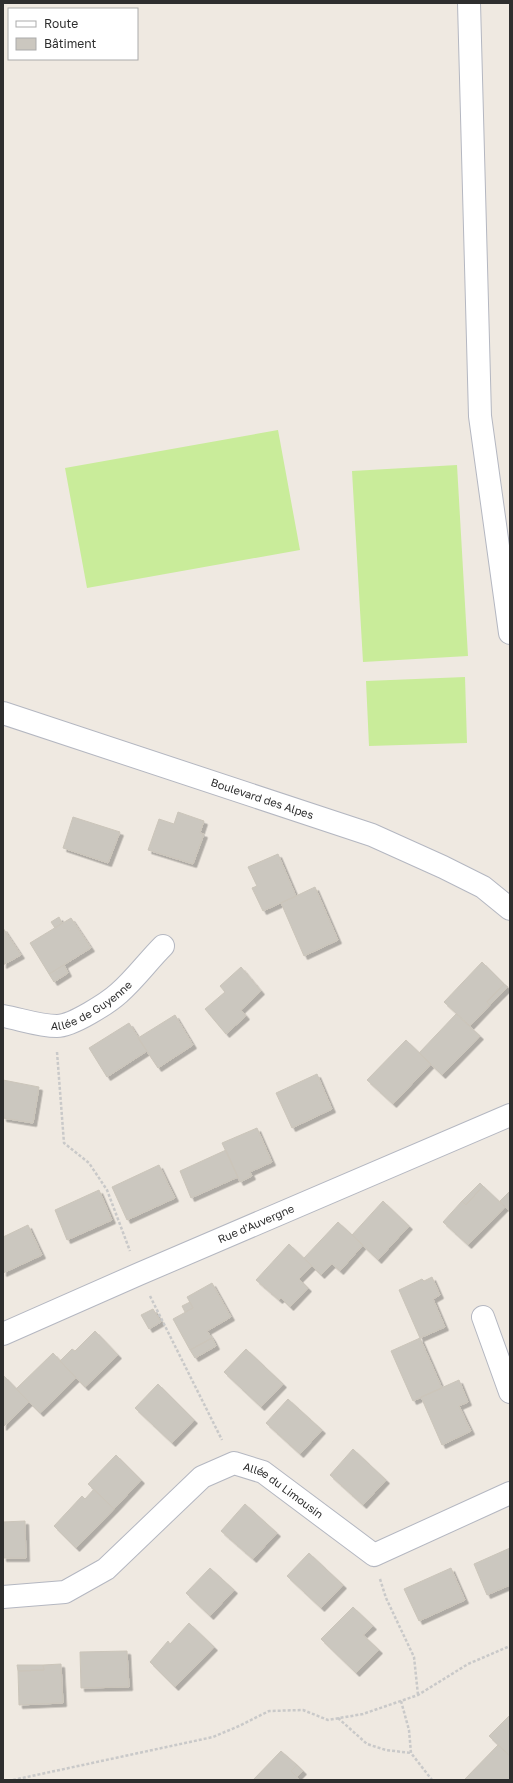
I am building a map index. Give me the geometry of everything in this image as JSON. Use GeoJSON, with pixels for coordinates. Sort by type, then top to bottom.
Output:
{"type":"FeatureCollection","features":[{"type":"Feature","properties":{"kind":"street"},"geometry":{"type":"LineString","coordinates":[[469,3],[480,416],[510,633]]}},
{"type":"Feature","properties":{"kind":"street","name":"Boulevard des Alpes"},"geometry":{"type":"LineString","coordinates":[[3,713],[372,835],[483,887],[510,908]]}},
{"type":"Feature","properties":{"kind":"street","name":"Allée de Guyenne"},"geometry":{"type":"LineString","coordinates":[[3,1016],[58,1026],[68,1024],[77,1020],[119,993],[163,946]]}},
{"type":"Feature","properties":{"kind":"street","name":"Rue d'Auvergne"},"geometry":{"type":"LineString","coordinates":[[3,1334],[510,1115]]}},
{"type":"Feature","properties":{"kind":"street"},"geometry":{"type":"LineString","coordinates":[[483,1317],[510,1392]]}},
{"type":"Feature","properties":{"kind":"street","name":"Allée du Limousin"},"geometry":{"type":"LineString","coordinates":[[3,1597],[65,1592],[106,1569],[202,1478],[234,1463],[263,1472],[374,1555]]}},
{"type":"Feature","properties":{"kind":"street"},"geometry":{"type":"LineString","coordinates":[[374,1555],[510,1493]]}},
{"type":"Feature","properties":{"kind":"path"},"geometry":{"type":"LineString","coordinates":[[58,1026],[56,1058],[64,1143],[89,1163],[106,1190],[139,1274],[234,1463]]}},
{"type":"Feature","properties":{"kind":"path"},"geometry":{"type":"LineString","coordinates":[[374,1555],[386,1598],[414,1657],[418,1695]]}},
{"type":"Feature","properties":{"kind":"path"},"geometry":{"type":"LineString","coordinates":[[13,1780],[213,1737],[269,1711],[303,1710],[328,1720],[363,1714],[418,1695],[468,1664],[510,1646]]}},
{"type":"Feature","properties":{"kind":"path"},"geometry":{"type":"LineString","coordinates":[[401,1701],[409,1730],[411,1753],[432,1780]]}},
{"type":"Feature","properties":{"kind":"path"},"geometry":{"type":"LineString","coordinates":[[338,1718],[367,1744],[386,1750],[411,1753]]}},
{"type":"Feature","properties":{"kind":"green space"},"geometry":{"type":"Polygon","coordinates":[[[278,430],[300,550],[87,588],[65,468],[278,430]]]}},
{"type":"Feature","properties":{"kind":"green space"},"geometry":{"type":"Polygon","coordinates":[[[457,465],[468,656],[363,662],[352,471],[457,465]]]}},
{"type":"Feature","properties":{"kind":"green space"},"geometry":{"type":"Polygon","coordinates":[[[465,677],[467,743],[369,746],[366,681],[465,677]]]}},
{"type":"Feature","properties":{"kind":"building"},"geometry":{"type":"Polygon","coordinates":[[[178,812],[204,821],[200,833],[204,834],[193,864],[148,850],[159,819],[174,824],[178,812]]]}},
{"type":"Feature","properties":{"kind":"building"},"geometry":{"type":"Polygon","coordinates":[[[73,817],[120,832],[108,863],[63,848],[73,817]]]}},
{"type":"Feature","properties":{"kind":"building"},"geometry":{"type":"Polygon","coordinates":[[[278,854],[296,896],[263,911],[252,888],[257,886],[248,867],[278,854]]]}},
{"type":"Feature","properties":{"kind":"building"},"geometry":{"type":"Polygon","coordinates":[[[315,887],[338,940],[304,956],[281,903],[315,887]]]}},
{"type":"Feature","properties":{"kind":"building"},"geometry":{"type":"Polygon","coordinates":[[[59,917],[62,923],[55,928],[51,922],[59,917]]]}},
{"type":"Feature","properties":{"kind":"building"},"geometry":{"type":"Polygon","coordinates":[[[71,918],[91,948],[49,974],[30,943],[71,918]]]}},
{"type":"Feature","properties":{"kind":"building"},"geometry":{"type":"Polygon","coordinates":[[[3,928],[21,955],[3,965],[3,928]]]}},
{"type":"Feature","properties":{"kind":"building"},"geometry":{"type":"Polygon","coordinates":[[[482,962],[504,984],[487,1002],[490,1005],[470,1026],[444,1002],[482,962]]]}},
{"type":"Feature","properties":{"kind":"building"},"geometry":{"type":"Polygon","coordinates":[[[64,965],[68,973],[54,982],[49,974],[64,965]]]}},
{"type":"Feature","properties":{"kind":"building"},"geometry":{"type":"Polygon","coordinates":[[[241,967],[261,991],[241,1010],[246,1016],[226,1034],[205,1009],[225,992],[220,986],[241,967]]]}},
{"type":"Feature","properties":{"kind":"building"},"geometry":{"type":"Polygon","coordinates":[[[504,984],[508,987],[490,1005],[487,1002],[504,984]]]}},
{"type":"Feature","properties":{"kind":"building"},"geometry":{"type":"Polygon","coordinates":[[[456,1014],[480,1036],[442,1075],[419,1053],[456,1014]]]}},
{"type":"Feature","properties":{"kind":"building"},"geometry":{"type":"Polygon","coordinates":[[[175,1015],[193,1045],[158,1068],[138,1038],[175,1015]]]}},
{"type":"Feature","properties":{"kind":"building"},"geometry":{"type":"Polygon","coordinates":[[[129,1023],[147,1051],[107,1077],[89,1048],[129,1023]]]}},
{"type":"Feature","properties":{"kind":"building"},"geometry":{"type":"Polygon","coordinates":[[[406,1040],[431,1064],[393,1104],[367,1080],[406,1040]]]}},
{"type":"Feature","properties":{"kind":"building"},"geometry":{"type":"Polygon","coordinates":[[[317,1074],[332,1109],[292,1128],[276,1093],[317,1074]]]}},
{"type":"Feature","properties":{"kind":"building"},"geometry":{"type":"Polygon","coordinates":[[[3,1080],[39,1087],[33,1123],[3,1118],[3,1080]]]}},
{"type":"Feature","properties":{"kind":"building"},"geometry":{"type":"Polygon","coordinates":[[[257,1128],[272,1162],[250,1172],[252,1176],[240,1182],[222,1143],[257,1128]]]}},
{"type":"Feature","properties":{"kind":"building"},"geometry":{"type":"Polygon","coordinates":[[[226,1150],[238,1177],[191,1198],[180,1171],[226,1150]]]}},
{"type":"Feature","properties":{"kind":"building"},"geometry":{"type":"Polygon","coordinates":[[[159,1165],[175,1198],[127,1220],[112,1187],[159,1165]]]}},
{"type":"Feature","properties":{"kind":"building"},"geometry":{"type":"Polygon","coordinates":[[[480,1183],[483,1186],[466,1205],[462,1201],[480,1183]]]}},
{"type":"Feature","properties":{"kind":"building"},"geometry":{"type":"Polygon","coordinates":[[[483,1186],[505,1207],[468,1245],[443,1222],[462,1201],[466,1205],[483,1186]]]}},
{"type":"Feature","properties":{"kind":"building"},"geometry":{"type":"Polygon","coordinates":[[[99,1190],[112,1220],[67,1240],[55,1210],[99,1190]]]}},
{"type":"Feature","properties":{"kind":"building"},"geometry":{"type":"Polygon","coordinates":[[[510,1191],[510,1212],[500,1201],[510,1191]]]}},
{"type":"Feature","properties":{"kind":"building"},"geometry":{"type":"Polygon","coordinates":[[[383,1201],[409,1226],[378,1260],[352,1235],[383,1201]]]}},
{"type":"Feature","properties":{"kind":"building"},"geometry":{"type":"Polygon","coordinates":[[[338,1222],[363,1245],[340,1271],[332,1264],[321,1275],[304,1258],[338,1222]]]}},
{"type":"Feature","properties":{"kind":"building"},"geometry":{"type":"Polygon","coordinates":[[[28,1225],[42,1255],[3,1273],[3,1237],[28,1225]]]}},
{"type":"Feature","properties":{"kind":"building"},"geometry":{"type":"Polygon","coordinates":[[[289,1244],[312,1266],[299,1279],[308,1288],[290,1307],[281,1298],[279,1300],[256,1280],[289,1244]]]}},
{"type":"Feature","properties":{"kind":"building"},"geometry":{"type":"Polygon","coordinates":[[[432,1277],[440,1295],[433,1299],[445,1327],[420,1338],[399,1290],[422,1279],[424,1281],[432,1277]]]}},
{"type":"Feature","properties":{"kind":"building"},"geometry":{"type":"Polygon","coordinates":[[[212,1283],[231,1317],[207,1331],[212,1338],[190,1350],[173,1319],[193,1308],[187,1297],[212,1283]]]}},
{"type":"Feature","properties":{"kind":"building"},"geometry":{"type":"Polygon","coordinates":[[[190,1302],[193,1308],[185,1312],[182,1306],[190,1302]]]}},
{"type":"Feature","properties":{"kind":"building"},"geometry":{"type":"Polygon","coordinates":[[[153,1309],[161,1322],[149,1329],[141,1315],[153,1309]]]}},
{"type":"Feature","properties":{"kind":"building"},"geometry":{"type":"Polygon","coordinates":[[[95,1331],[118,1355],[85,1387],[60,1361],[72,1349],[75,1351],[95,1331]]]}},
{"type":"Feature","properties":{"kind":"building"},"geometry":{"type":"Polygon","coordinates":[[[212,1338],[216,1346],[195,1358],[190,1350],[212,1338]]]}},
{"type":"Feature","properties":{"kind":"building"},"geometry":{"type":"Polygon","coordinates":[[[420,1338],[442,1388],[413,1401],[391,1351],[420,1338]]]}},
{"type":"Feature","properties":{"kind":"building"},"geometry":{"type":"Polygon","coordinates":[[[246,1349],[283,1384],[261,1407],[224,1372],[246,1349]]]}},
{"type":"Feature","properties":{"kind":"building"},"geometry":{"type":"Polygon","coordinates":[[[53,1353],[76,1378],[40,1413],[16,1389],[53,1353]]]}},
{"type":"Feature","properties":{"kind":"building"},"geometry":{"type":"Polygon","coordinates":[[[4,1376],[29,1402],[3,1427],[3,1377],[4,1376]]]}},
{"type":"Feature","properties":{"kind":"building"},"geometry":{"type":"Polygon","coordinates":[[[459,1380],[468,1402],[459,1406],[471,1431],[442,1445],[421,1397],[459,1380]]]}},
{"type":"Feature","properties":{"kind":"building"},"geometry":{"type":"Polygon","coordinates":[[[158,1384],[194,1420],[172,1443],[135,1408],[158,1384]]]}},
{"type":"Feature","properties":{"kind":"building"},"geometry":{"type":"Polygon","coordinates":[[[288,1399],[322,1430],[300,1454],[266,1423],[288,1399]]]}},
{"type":"Feature","properties":{"kind":"building"},"geometry":{"type":"Polygon","coordinates":[[[353,1449],[386,1480],[363,1505],[330,1475],[353,1449]]]}},
{"type":"Feature","properties":{"kind":"building"},"geometry":{"type":"Polygon","coordinates":[[[116,1455],[141,1480],[114,1509],[88,1484],[116,1455]]]}},
{"type":"Feature","properties":{"kind":"building"},"geometry":{"type":"Polygon","coordinates":[[[94,1489],[114,1509],[76,1548],[54,1526],[82,1496],[85,1499],[94,1489]]]}},
{"type":"Feature","properties":{"kind":"building"},"geometry":{"type":"Polygon","coordinates":[[[245,1504],[277,1533],[253,1559],[221,1531],[245,1504]]]}},
{"type":"Feature","properties":{"kind":"building"},"geometry":{"type":"Polygon","coordinates":[[[25,1521],[26,1558],[3,1558],[3,1522],[25,1521]]]}},
{"type":"Feature","properties":{"kind":"building"},"geometry":{"type":"Polygon","coordinates":[[[510,1548],[510,1585],[487,1595],[474,1564],[510,1548]]]}},
{"type":"Feature","properties":{"kind":"building"},"geometry":{"type":"Polygon","coordinates":[[[309,1553],[343,1585],[321,1608],[287,1576],[309,1553]]]}},
{"type":"Feature","properties":{"kind":"building"},"geometry":{"type":"Polygon","coordinates":[[[210,1568],[234,1590],[210,1616],[186,1593],[210,1568]]]}},
{"type":"Feature","properties":{"kind":"building"},"geometry":{"type":"Polygon","coordinates":[[[451,1568],[465,1600],[419,1621],[404,1589],[451,1568]]]}},
{"type":"Feature","properties":{"kind":"building"},"geometry":{"type":"Polygon","coordinates":[[[353,1607],[373,1626],[363,1635],[379,1650],[356,1673],[321,1639],[353,1607]]]}},
{"type":"Feature","properties":{"kind":"building"},"geometry":{"type":"Polygon","coordinates":[[[189,1623],[214,1647],[175,1687],[150,1662],[168,1641],[170,1644],[189,1623]]]}},
{"type":"Feature","properties":{"kind":"building"},"geometry":{"type":"Polygon","coordinates":[[[127,1651],[129,1687],[81,1688],[80,1652],[127,1651]]]}},
{"type":"Feature","properties":{"kind":"building"},"geometry":{"type":"Polygon","coordinates":[[[61,1664],[63,1703],[19,1705],[18,1671],[44,1670],[43,1665],[61,1664]]]}},
{"type":"Feature","properties":{"kind":"building"},"geometry":{"type":"Polygon","coordinates":[[[17,1665],[43,1665],[44,1670],[18,1671],[17,1665]]]}},
{"type":"Feature","properties":{"kind":"building"},"geometry":{"type":"Polygon","coordinates":[[[510,1715],[510,1756],[489,1736],[510,1715]]]}},
{"type":"Feature","properties":{"kind":"building"},"geometry":{"type":"Polygon","coordinates":[[[498,1745],[510,1756],[510,1778],[508,1780],[464,1780],[498,1745]]]}},
{"type":"Feature","properties":{"kind":"building"},"geometry":{"type":"Polygon","coordinates":[[[281,1751],[297,1765],[291,1771],[300,1780],[253,1780],[281,1751]]]}},
{"type":"Feature","properties":{"kind":"building"},"geometry":{"type":"Polygon","coordinates":[[[297,1765],[303,1771],[297,1777],[291,1771],[297,1765]]]}}]}
